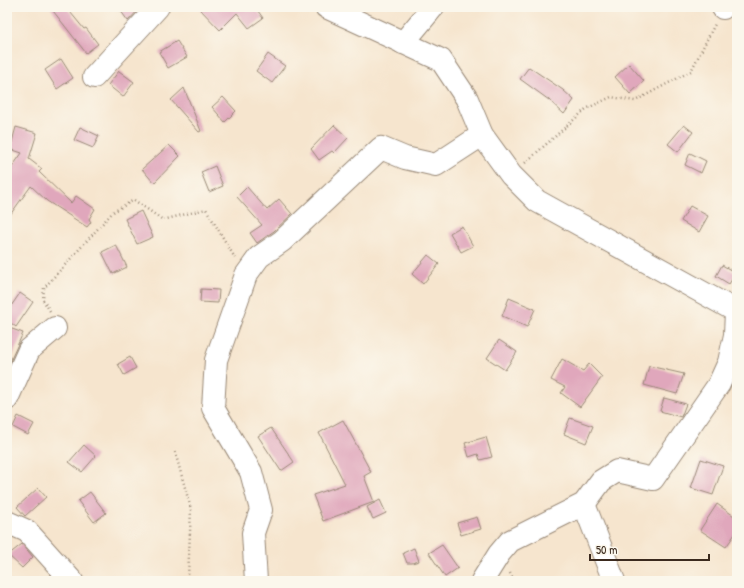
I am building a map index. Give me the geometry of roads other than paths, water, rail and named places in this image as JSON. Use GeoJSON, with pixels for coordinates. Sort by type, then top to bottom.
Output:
{"type":"FeatureCollection","features":[{"type":"Feature","properties":{"kind":"street"},"geometry":{"type":"LineString","coordinates":[[94,77],[158,7]]}},
{"type":"Feature","properties":{"kind":"street"},"geometry":{"type":"LineString","coordinates":[[326,7],[441,60],[466,99],[482,135],[511,175],[537,201],[737,310],[735,335],[730,356],[719,384],[653,479],[617,471],[601,481],[584,504],[510,541],[499,554],[482,581]]}},
{"type":"Feature","properties":{"kind":"street"},"geometry":{"type":"LineString","coordinates":[[402,43],[433,7]]}},
{"type":"Feature","properties":{"kind":"street"},"geometry":{"type":"LineString","coordinates":[[256,581],[253,533],[261,510],[251,472],[213,408],[216,360],[246,275],[259,257],[282,241],[381,148],[405,158],[436,165],[482,135]]}},
{"type":"Feature","properties":{"kind":"street"},"geometry":{"type":"LineString","coordinates":[[7,399],[29,350],[55,328]]}},
{"type":"Feature","properties":{"kind":"street"},"geometry":{"type":"LineString","coordinates":[[584,504],[614,581]]}},
{"type":"Feature","properties":{"kind":"street"},"geometry":{"type":"LineString","coordinates":[[7,522],[27,531],[72,581]]}}]}
